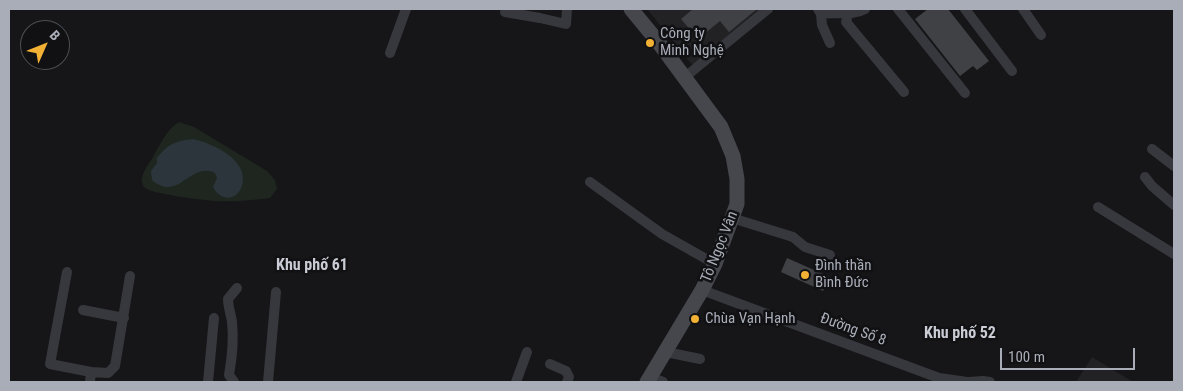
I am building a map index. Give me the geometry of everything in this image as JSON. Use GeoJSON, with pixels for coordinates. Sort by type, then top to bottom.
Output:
{"type":"FeatureCollection","features":[{"type":"Feature","properties":{"kind":"main road","name":"Tô Ngọc Vân"},"geometry":{"type":"LineString","coordinates":[[631,9],[685,77],[721,127],[733,156],[737,179],[737,204],[715,264],[666,352],[653,381]]}},
{"type":"Feature","properties":{"kind":"street"},"geometry":{"type":"LineString","coordinates":[[390,53],[406,9]]}},
{"type":"Feature","properties":{"kind":"street"},"geometry":{"type":"LineString","coordinates":[[505,12],[566,24],[567,9]]}},
{"type":"Feature","properties":{"kind":"street"},"geometry":{"type":"LineString","coordinates":[[685,77],[768,9]]}},
{"type":"Feature","properties":{"kind":"street"},"geometry":{"type":"LineString","coordinates":[[830,43],[822,25],[820,11],[848,15],[865,9]]}},
{"type":"Feature","properties":{"kind":"street"},"geometry":{"type":"LineString","coordinates":[[898,9],[965,92]]}},
{"type":"Feature","properties":{"kind":"street"},"geometry":{"type":"LineString","coordinates":[[964,9],[1012,71]]}},
{"type":"Feature","properties":{"kind":"street"},"geometry":{"type":"LineString","coordinates":[[1023,9],[1041,35]]}},
{"type":"Feature","properties":{"kind":"street"},"geometry":{"type":"LineString","coordinates":[[848,15],[846,22],[904,92]]}},
{"type":"Feature","properties":{"kind":"street"},"geometry":{"type":"LineString","coordinates":[[1152,149],[1174,166]]}},
{"type":"Feature","properties":{"kind":"street"},"geometry":{"type":"LineString","coordinates":[[1145,177],[1152,186],[1174,205]]}},
{"type":"Feature","properties":{"kind":"street"},"geometry":{"type":"LineString","coordinates":[[590,182],[662,234],[715,264]]}},
{"type":"Feature","properties":{"kind":"street"},"geometry":{"type":"LineString","coordinates":[[1098,207],[1174,254]]}},
{"type":"Feature","properties":{"kind":"street"},"geometry":{"type":"LineString","coordinates":[[732,218],[793,237],[805,247],[830,254]]}},
{"type":"Feature","properties":{"kind":"street"},"geometry":{"type":"LineString","coordinates":[[67,272],[50,364],[91,377],[108,373],[115,366],[130,276]]}},
{"type":"Feature","properties":{"kind":"street"},"geometry":{"type":"LineString","coordinates":[[234,382],[228,375],[232,359],[232,321],[228,309],[228,298],[237,288]]}},
{"type":"Feature","properties":{"kind":"street","name":"Đường Số 8"},"geometry":{"type":"LineString","coordinates":[[702,290],[939,378],[968,382],[986,382]]}},
{"type":"Feature","properties":{"kind":"street"},"geometry":{"type":"LineString","coordinates":[[268,382],[276,292]]}},
{"type":"Feature","properties":{"kind":"street"},"geometry":{"type":"LineString","coordinates":[[83,310],[124,318]]}},
{"type":"Feature","properties":{"kind":"street"},"geometry":{"type":"LineString","coordinates":[[208,382],[214,318]]}},
{"type":"Feature","properties":{"kind":"street"},"geometry":{"type":"LineString","coordinates":[[516,382],[528,352]]}},
{"type":"Feature","properties":{"kind":"street"},"geometry":{"type":"LineString","coordinates":[[666,352],[700,358]]}},
{"type":"Feature","properties":{"kind":"street"},"geometry":{"type":"LineString","coordinates":[[550,364],[566,371],[570,377],[567,382]]}},
{"type":"Feature","properties":{"kind":"shaded area"},"geometry":{"type":"Polygon","coordinates":[[[647,9],[762,9],[694,67],[647,9]]]}},
{"type":"Feature","properties":{"kind":"shaded area"},"geometry":{"type":"Polygon","coordinates":[[[179,122],[194,127],[267,171],[275,180],[277,189],[270,198],[245,201],[203,200],[167,195],[148,190],[142,183],[146,169],[167,134],[179,122]]]}},
{"type":"Feature","properties":{"kind":"shaded area"},"geometry":{"type":"Polygon","coordinates":[[[193,139],[210,144],[228,154],[235,161],[243,177],[242,186],[236,195],[228,198],[216,192],[213,187],[217,178],[215,173],[206,171],[198,172],[177,185],[170,187],[161,186],[152,180],[151,171],[157,163],[157,158],[168,146],[193,139]]]}},
{"type":"Feature","properties":{"kind":"shaded area"},"geometry":{"type":"Polygon","coordinates":[[[1092,357],[1133,382],[1076,382],[1092,357]]]}},
{"type":"Feature","properties":{"kind":"building"},"geometry":{"type":"Polygon","coordinates":[[[693,9],[757,9],[729,32],[720,21],[698,39],[681,19],[693,9]]]}},
{"type":"Feature","properties":{"kind":"building"},"geometry":{"type":"Polygon","coordinates":[[[928,9],[948,9],[989,61],[977,70],[973,66],[960,76],[915,19],[928,9]]]}},
{"type":"Feature","properties":{"kind":"building","name":"Đình thần Bình Đức"},"geometry":{"type":"Polygon","coordinates":[[[787,258],[830,277],[823,291],[781,272],[787,258]]]}},
{"type":"Feature","properties":{"kind":"place","name":"Công ty Minh Nghệ"},"geometry":{"type":"Point","coordinates":[650,43]}},
{"type":"Feature","properties":{"kind":"place","name":"Đình thần Bình Đức"},"geometry":{"type":"Point","coordinates":[805,275]}},
{"type":"Feature","properties":{"kind":"place","name":"Chùa Vạn Hạnh"},"geometry":{"type":"Point","coordinates":[695,319]}},
{"type":"Feature","properties":{"kind":"district","name":"Khu phố 61"},"geometry":{"type":"Point","coordinates":[312,266]}},
{"type":"Feature","properties":{"kind":"district","name":"Khu phố 52"},"geometry":{"type":"Point","coordinates":[960,334]}}]}
